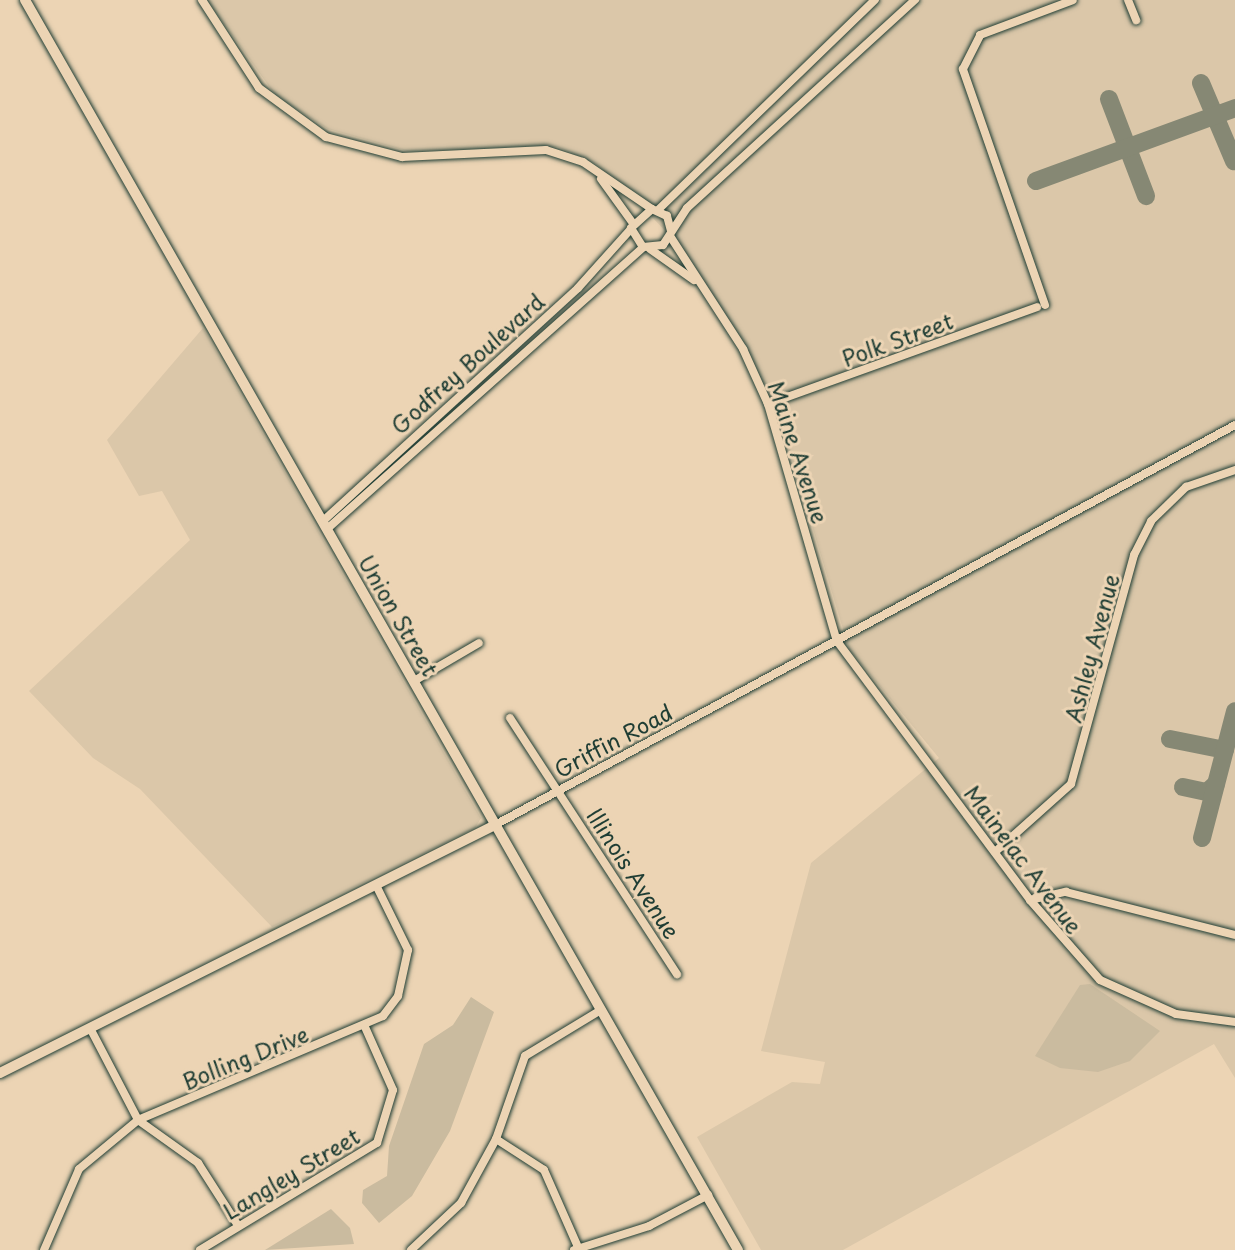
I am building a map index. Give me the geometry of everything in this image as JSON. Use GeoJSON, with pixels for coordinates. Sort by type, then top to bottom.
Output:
{"type":"FeatureCollection","features":[{"type":"Feature","properties":{"kind":"main road","name":"Union Street"},"geometry":{"type":"LineString","coordinates":[[25,0],[738,1250]]}},
{"type":"Feature","properties":{"kind":"main road","name":"Griffin Road"},"geometry":{"type":"LineString","coordinates":[[0,1073],[495,825]]}},
{"type":"Feature","properties":{"kind":"street"},"geometry":{"type":"LineString","coordinates":[[202,0],[259,88],[326,137],[402,157],[529,148],[583,162],[655,209],[875,0]]}},
{"type":"Feature","properties":{"kind":"street"},"geometry":{"type":"LineString","coordinates":[[670,233],[720,177],[915,0]]}},
{"type":"Feature","properties":{"kind":"street","name":"Polk Street"},"geometry":{"type":"LineString","coordinates":[[768,404],[1041,306],[963,69],[980,35],[1073,0]]}},
{"type":"Feature","properties":{"kind":"street"},"geometry":{"type":"LineString","coordinates":[[1128,0],[1136,20]]}},
{"type":"Feature","properties":{"kind":"street"},"geometry":{"type":"LineString","coordinates":[[583,162],[620,197],[646,248]]}},
{"type":"Feature","properties":{"kind":"street","name":"Godfrey Boulevard"},"geometry":{"type":"LineString","coordinates":[[325,525],[578,288],[632,225],[655,209]]}},
{"type":"Feature","properties":{"kind":"street","name":"Maine Avenue"},"geometry":{"type":"LineString","coordinates":[[655,209],[702,285],[768,404],[837,641]]}},
{"type":"Feature","properties":{"kind":"street","name":"Godfrey Boulevard"},"geometry":{"type":"LineString","coordinates":[[325,525],[646,248],[670,233]]}},
{"type":"Feature","properties":{"kind":"street","name":"Maine Avenue"},"geometry":{"type":"LineString","coordinates":[[646,248],[702,285]]}},
{"type":"Feature","properties":{"kind":"street","name":"Griffin Road"},"geometry":{"type":"LineString","coordinates":[[495,825],[1235,425]]}},
{"type":"Feature","properties":{"kind":"street","name":"Ashley Avenue"},"geometry":{"type":"LineString","coordinates":[[995,852],[1071,784],[1134,555],[1151,521],[1186,487],[1235,470]]}},
{"type":"Feature","properties":{"kind":"street","name":"Maineiac Avenue"},"geometry":{"type":"LineString","coordinates":[[837,641],[1030,900],[1100,980],[1135,1002],[1235,1022]]}},
{"type":"Feature","properties":{"kind":"street"},"geometry":{"type":"LineString","coordinates":[[414,681],[479,643]]}},
{"type":"Feature","properties":{"kind":"street","name":"Illinois Avenue"},"geometry":{"type":"LineString","coordinates":[[510,718],[677,974]]}},
{"type":"Feature","properties":{"kind":"street","name":"Bolling Drive"},"geometry":{"type":"LineString","coordinates":[[44,1250],[79,1169],[138,1120],[365,1027],[398,996],[408,950],[376,885]]}},
{"type":"Feature","properties":{"kind":"street"},"geometry":{"type":"LineString","coordinates":[[1030,900],[1066,892],[1235,935]]}},
{"type":"Feature","properties":{"kind":"street"},"geometry":{"type":"LineString","coordinates":[[411,1250],[461,1203],[496,1139],[525,1056],[601,1010]]}},
{"type":"Feature","properties":{"kind":"street","name":"Langley Street"},"geometry":{"type":"LineString","coordinates":[[200,1250],[237,1224],[377,1143],[393,1090],[365,1027]]}},
{"type":"Feature","properties":{"kind":"street"},"geometry":{"type":"LineString","coordinates":[[90,1028],[138,1120],[198,1163],[237,1224]]}},
{"type":"Feature","properties":{"kind":"street"},"geometry":{"type":"LineString","coordinates":[[496,1139],[544,1170],[576,1249],[649,1226],[708,1195]]}},
{"type":"Feature","properties":{"kind":"shaded area"},"geometry":{"type":"Polygon","coordinates":[[[207,0],[1235,0],[1235,1078],[1214,1044],[843,1250],[761,1250],[697,1137],[792,1082],[820,1084],[825,1062],[761,1051],[811,863],[939,758],[849,649],[780,419],[672,238],[628,192],[596,164],[558,147],[407,151],[328,129],[276,96],[207,0]]]}},
{"type":"Feature","properties":{"kind":"shaded area"},"geometry":{"type":"Polygon","coordinates":[[[203,328],[481,818],[475,828],[272,927],[140,789],[93,758],[29,691],[190,540],[162,491],[139,496],[107,440],[203,328]]]}},
{"type":"Feature","properties":{"kind":"shaded area"},"geometry":{"type":"Polygon","coordinates":[[[1090,984],[1160,1031],[1130,1061],[1098,1072],[1060,1068],[1035,1056],[1080,985],[1090,984]]]}},
{"type":"Feature","properties":{"kind":"shaded area"},"geometry":{"type":"Polygon","coordinates":[[[471,997],[494,1012],[450,1131],[412,1196],[379,1223],[362,1203],[363,1190],[387,1176],[389,1146],[424,1044],[453,1025],[471,997]]]}},
{"type":"Feature","properties":{"kind":"shaded area"},"geometry":{"type":"Polygon","coordinates":[[[331,1209],[350,1228],[354,1244],[265,1250],[331,1209]]]}},
{"type":"Feature","properties":{"kind":"taxiway"},"geometry":{"type":"LineString","coordinates":[[1201,83],[1234,161]]}},
{"type":"Feature","properties":{"kind":"taxiway"},"geometry":{"type":"LineString","coordinates":[[1109,99],[1146,196]]}},
{"type":"Feature","properties":{"kind":"taxiway"},"geometry":{"type":"LineString","coordinates":[[1036,181],[1235,108]]}},
{"type":"Feature","properties":{"kind":"taxiway"},"geometry":{"type":"LineString","coordinates":[[1202,838],[1235,711]]}},
{"type":"Feature","properties":{"kind":"taxiway"},"geometry":{"type":"LineString","coordinates":[[1170,739],[1225,750]]}},
{"type":"Feature","properties":{"kind":"taxiway"},"geometry":{"type":"LineString","coordinates":[[1183,787],[1207,792],[1216,784]]}}]}
